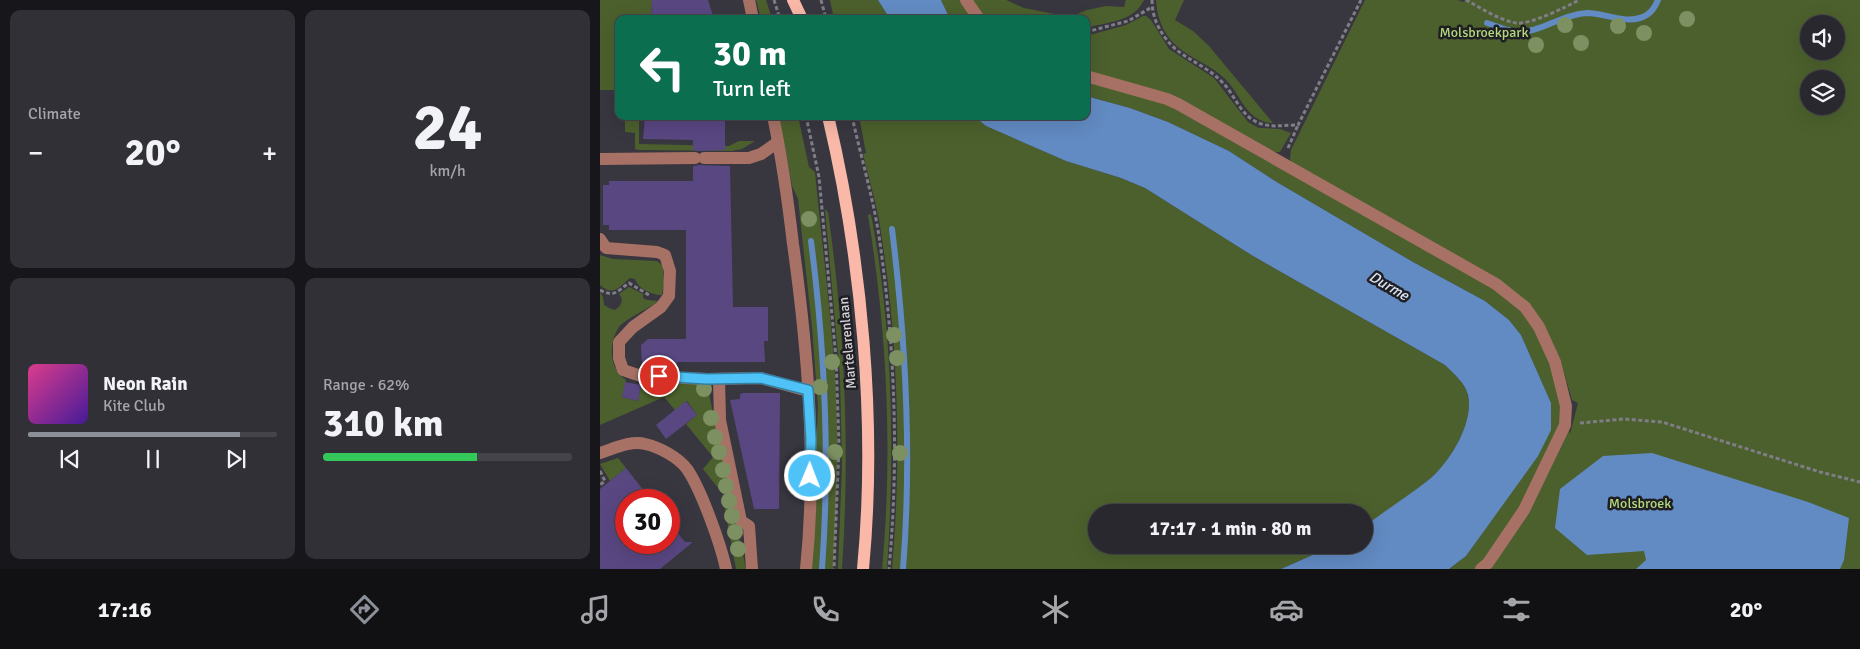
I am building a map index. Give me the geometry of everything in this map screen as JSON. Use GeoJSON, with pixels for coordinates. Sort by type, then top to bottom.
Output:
{"type":"FeatureCollection","features":[{"type":"Feature","properties":{"kind":"main road"},"geometry":{"type":"LineString","coordinates":[[793,0],[800,15]]}},
{"type":"Feature","properties":{"kind":"main road"},"geometry":{"type":"LineString","coordinates":[[799,0],[801,15]]}},
{"type":"Feature","properties":{"kind":"main road","name":"Martelarenlaan"},"geometry":{"type":"LineString","coordinates":[[829,120],[848,217],[862,332],[867,440],[863,569]]}},
{"type":"Feature","properties":{"kind":"street"},"geometry":{"type":"LineString","coordinates":[[749,0],[753,15]]}},
{"type":"Feature","properties":{"kind":"street"},"geometry":{"type":"LineString","coordinates":[[966,0],[976,15]]}},
{"type":"Feature","properties":{"kind":"street"},"geometry":{"type":"LineString","coordinates":[[1090,77],[1178,104],[1496,284],[1525,308],[1546,340],[1555,362],[1565,399],[1565,425],[1524,510],[1488,563],[1481,569]]}},
{"type":"Feature","properties":{"kind":"street"},"geometry":{"type":"LineString","coordinates":[[774,120],[804,322],[811,439],[806,569]]}},
{"type":"Feature","properties":{"kind":"street"},"geometry":{"type":"LineString","coordinates":[[600,159],[749,158],[761,154],[778,142]]}},
{"type":"Feature","properties":{"kind":"street"},"geometry":{"type":"LineString","coordinates":[[600,239],[606,248],[657,252],[665,255],[670,270],[670,296],[661,307],[633,327],[619,342],[619,358],[623,370],[641,376],[718,379],[761,378],[808,390]]}},
{"type":"Feature","properties":{"kind":"street"},"geometry":{"type":"LineString","coordinates":[[718,379],[720,420],[737,503],[741,521],[750,526],[752,569]]}},
{"type":"Feature","properties":{"kind":"street"},"geometry":{"type":"LineString","coordinates":[[600,453],[623,445],[644,443],[668,452],[686,468],[701,497],[726,569]]}},
{"type":"Feature","properties":{"kind":"path"},"geometry":{"type":"LineString","coordinates":[[774,0],[779,15]]}},
{"type":"Feature","properties":{"kind":"path"},"geometry":{"type":"LineString","coordinates":[[821,0],[825,15]]}},
{"type":"Feature","properties":{"kind":"path"},"geometry":{"type":"LineString","coordinates":[[1152,0],[1152,7],[1159,28],[1174,48],[1213,73],[1253,121],[1272,127],[1298,125]]}},
{"type":"Feature","properties":{"kind":"path"},"geometry":{"type":"LineString","coordinates":[[1282,162],[1298,125],[1361,0]]}},
{"type":"Feature","properties":{"kind":"path"},"geometry":{"type":"LineString","coordinates":[[1466,0],[1518,23],[1533,20],[1579,0]]}},
{"type":"Feature","properties":{"kind":"path"},"geometry":{"type":"LineString","coordinates":[[1090,31],[1128,20],[1152,7]]}},
{"type":"Feature","properties":{"kind":"path"},"geometry":{"type":"LineString","coordinates":[[807,120],[819,177],[836,358],[839,445],[834,569]]}},
{"type":"Feature","properties":{"kind":"path"},"geometry":{"type":"LineString","coordinates":[[853,120],[879,240],[886,289],[894,419],[893,504],[889,569]]}},
{"type":"Feature","properties":{"kind":"path"},"geometry":{"type":"LineString","coordinates":[[600,290],[608,294],[614,294],[629,284],[665,302]]}},
{"type":"Feature","properties":{"kind":"path"},"geometry":{"type":"LineString","coordinates":[[1565,425],[1624,419],[1662,422],[1820,472],[1860,482]]}},
{"type":"Feature","properties":{"kind":"path"},"geometry":{"type":"LineString","coordinates":[[600,471],[605,481],[600,485]]}},
{"type":"Feature","properties":{"kind":"green space"},"geometry":{"type":"Polygon","coordinates":[[[600,0],[652,0],[651,15],[615,15],[615,90],[600,90],[600,0]]]}},
{"type":"Feature","properties":{"kind":"green space"},"geometry":{"type":"Polygon","coordinates":[[[756,0],[766,0],[771,15],[760,15],[756,0]]]}},
{"type":"Feature","properties":{"kind":"green space"},"geometry":{"type":"Polygon","coordinates":[[[830,0],[878,0],[887,15],[833,15],[830,0]]]}},
{"type":"Feature","properties":{"kind":"green space"},"geometry":{"type":"Polygon","coordinates":[[[941,0],[960,0],[970,15],[948,15],[941,0]]]}},
{"type":"Feature","properties":{"kind":"green space"},"geometry":{"type":"Polygon","coordinates":[[[972,0],[1006,0],[1024,8],[1060,15],[998,15],[982,15],[972,0]]]}},
{"type":"Feature","properties":{"kind":"green space"},"geometry":{"type":"Polygon","coordinates":[[[1126,0],[1144,0],[1134,13],[1111,22],[1090,27],[1090,15],[1075,15],[1106,6],[1124,7],[1126,0]]]}},
{"type":"Feature","properties":{"kind":"green space"},"geometry":{"type":"Polygon","coordinates":[[[1156,0],[1184,0],[1175,20],[1193,31],[1209,46],[1273,123],[1257,119],[1246,109],[1229,83],[1222,76],[1176,46],[1162,26],[1158,16],[1156,0]]]}},
{"type":"Feature","properties":{"kind":"green space","name":"Molsbroekpark"},"geometry":{"type":"Polygon","coordinates":[[[1365,0],[1458,0],[1463,2],[1465,0],[1860,0],[1860,569],[1449,569],[1466,556],[1497,512],[1551,403],[1521,335],[1509,320],[1485,301],[1413,262],[1275,181],[1229,151],[1168,122],[1130,108],[1090,97],[1090,82],[1168,105],[1494,289],[1524,313],[1536,331],[1559,387],[1570,434],[1578,403],[1572,400],[1560,359],[1537,314],[1292,163],[1290,159],[1291,150],[1365,0]]]}},
{"type":"Feature","properties":{"kind":"green space"},"geometry":{"type":"Polygon","coordinates":[[[1146,16],[1151,20],[1169,49],[1214,78],[1248,122],[1259,128],[1280,129],[1291,133],[1280,152],[1274,152],[1240,133],[1090,73],[1090,35],[1126,25],[1146,16]]]}},
{"type":"Feature","properties":{"kind":"green space"},"geometry":{"type":"Polygon","coordinates":[[[625,120],[639,120],[639,144],[729,146],[739,141],[755,141],[742,149],[732,151],[638,150],[635,149],[635,133],[625,132],[625,120]]]}},
{"type":"Feature","properties":{"kind":"green space"},"geometry":{"type":"Polygon","coordinates":[[[780,120],[799,120],[809,167],[815,172],[836,387],[837,465],[833,569],[811,569],[818,407],[812,327],[798,199],[792,186],[780,120]]]}},
{"type":"Feature","properties":{"kind":"green space"},"geometry":{"type":"Polygon","coordinates":[[[860,120],[979,120],[986,126],[1066,161],[1121,178],[1145,188],[1253,256],[1445,365],[1462,383],[1468,396],[1468,417],[1459,440],[1446,461],[1432,477],[1373,521],[1373,504],[1088,504],[1088,554],[1315,554],[1281,569],[892,569],[897,483],[894,350],[885,263],[877,212],[863,154],[866,153],[860,120]]]}},
{"type":"Feature","properties":{"kind":"green space"},"geometry":{"type":"Polygon","coordinates":[[[825,209],[828,212],[834,257],[842,346],[846,479],[842,569],[838,569],[842,465],[840,376],[825,209]]]}},
{"type":"Feature","properties":{"kind":"green space"},"geometry":{"type":"Polygon","coordinates":[[[871,214],[884,302],[888,346],[891,480],[887,569],[882,569],[887,481],[884,347],[875,259],[868,215],[871,214]]]}},
{"type":"Feature","properties":{"kind":"green space"},"geometry":{"type":"Polygon","coordinates":[[[600,255],[613,259],[657,261],[663,266],[664,282],[662,295],[646,291],[639,286],[635,279],[630,278],[616,289],[605,289],[600,285],[600,255]]]}},
{"type":"Feature","properties":{"kind":"green space"},"geometry":{"type":"Polygon","coordinates":[[[629,287],[643,294],[643,298],[647,300],[659,301],[622,324],[615,334],[612,348],[613,363],[620,375],[626,380],[622,397],[638,401],[641,385],[704,383],[708,389],[746,569],[736,569],[725,510],[726,498],[703,469],[713,457],[686,424],[697,415],[687,401],[675,410],[664,397],[600,425],[600,292],[604,305],[615,310],[622,302],[619,294],[629,287]]]}},
{"type":"Feature","properties":{"kind":"green space"},"geometry":{"type":"Polygon","coordinates":[[[618,458],[626,468],[610,481],[600,464],[618,458]]]}},
{"type":"Feature","properties":{"kind":"water"},"geometry":{"type":"Polygon","coordinates":[[[878,0],[941,0],[948,15],[887,15],[878,0]]]}},
{"type":"Feature","properties":{"kind":"water","name":"Durme"},"geometry":{"type":"Polygon","coordinates":[[[1090,97],[1130,108],[1168,122],[1229,151],[1275,181],[1413,262],[1485,301],[1509,320],[1521,335],[1551,403],[1551,430],[1538,456],[1466,556],[1449,569],[1281,569],[1315,554],[1373,554],[1373,520],[1432,477],[1453,451],[1468,417],[1467,391],[1459,379],[1445,365],[1253,256],[1145,188],[1121,178],[1066,161],[986,126],[979,120],[1090,120],[1090,97]]]}},
{"type":"Feature","properties":{"kind":"water","name":"Molsbroek"},"geometry":{"type":"Polygon","coordinates":[[[1652,453],[1808,502],[1849,518],[1844,560],[1840,569],[1636,569],[1646,560],[1644,551],[1587,555],[1555,528],[1560,489],[1603,456],[1652,453]]]}},
{"type":"Feature","properties":{"kind":"building"},"geometry":{"type":"Polygon","coordinates":[[[652,0],[708,0],[713,15],[651,15],[652,0]]]}},
{"type":"Feature","properties":{"kind":"building"},"geometry":{"type":"Polygon","coordinates":[[[645,120],[725,120],[725,150],[693,150],[693,140],[643,139],[645,120]]]}},
{"type":"Feature","properties":{"kind":"building"},"geometry":{"type":"Polygon","coordinates":[[[693,166],[730,166],[733,307],[768,307],[768,341],[764,341],[765,362],[678,362],[671,369],[642,368],[641,345],[648,339],[686,339],[686,230],[609,230],[609,225],[603,225],[603,185],[609,185],[609,181],[693,181],[693,166]]]}},
{"type":"Feature","properties":{"kind":"building"},"geometry":{"type":"Polygon","coordinates":[[[625,382],[641,385],[638,401],[622,397],[625,382]]]}},
{"type":"Feature","properties":{"kind":"building"},"geometry":{"type":"Polygon","coordinates":[[[780,393],[779,509],[754,509],[730,400],[740,399],[740,394],[780,393]]]}},
{"type":"Feature","properties":{"kind":"building"},"geometry":{"type":"Polygon","coordinates":[[[686,401],[697,415],[666,439],[656,425],[686,401]]]}},
{"type":"Feature","properties":{"kind":"building"},"geometry":{"type":"Polygon","coordinates":[[[626,468],[642,489],[615,489],[615,554],[678,554],[660,569],[600,569],[600,489],[626,468]]]}},
{"type":"Feature","properties":{"kind":"building"},"geometry":{"type":"Polygon","coordinates":[[[680,536],[685,542],[693,542],[680,553],[680,536]]]}},
{"type":"Feature","properties":{"kind":"waterway"},"geometry":{"type":"LineString","coordinates":[[1487,23],[1505,30],[1525,32],[1578,14],[1600,14],[1620,19],[1633,19],[1643,17],[1649,13],[1658,0]]}},
{"type":"Feature","properties":{"kind":"waterway"},"geometry":{"type":"LineString","coordinates":[[892,229],[901,314],[906,399],[907,484],[903,569]]}},
{"type":"Feature","properties":{"kind":"waterway"},"geometry":{"type":"LineString","coordinates":[[811,241],[820,323],[825,405],[826,487],[822,569]]}},
{"type":"Feature","properties":{"kind":"route"},"geometry":{"type":"LineString","coordinates":[[659,376],[707,379],[761,378],[808,390],[811,439],[810,476]]}}]}
